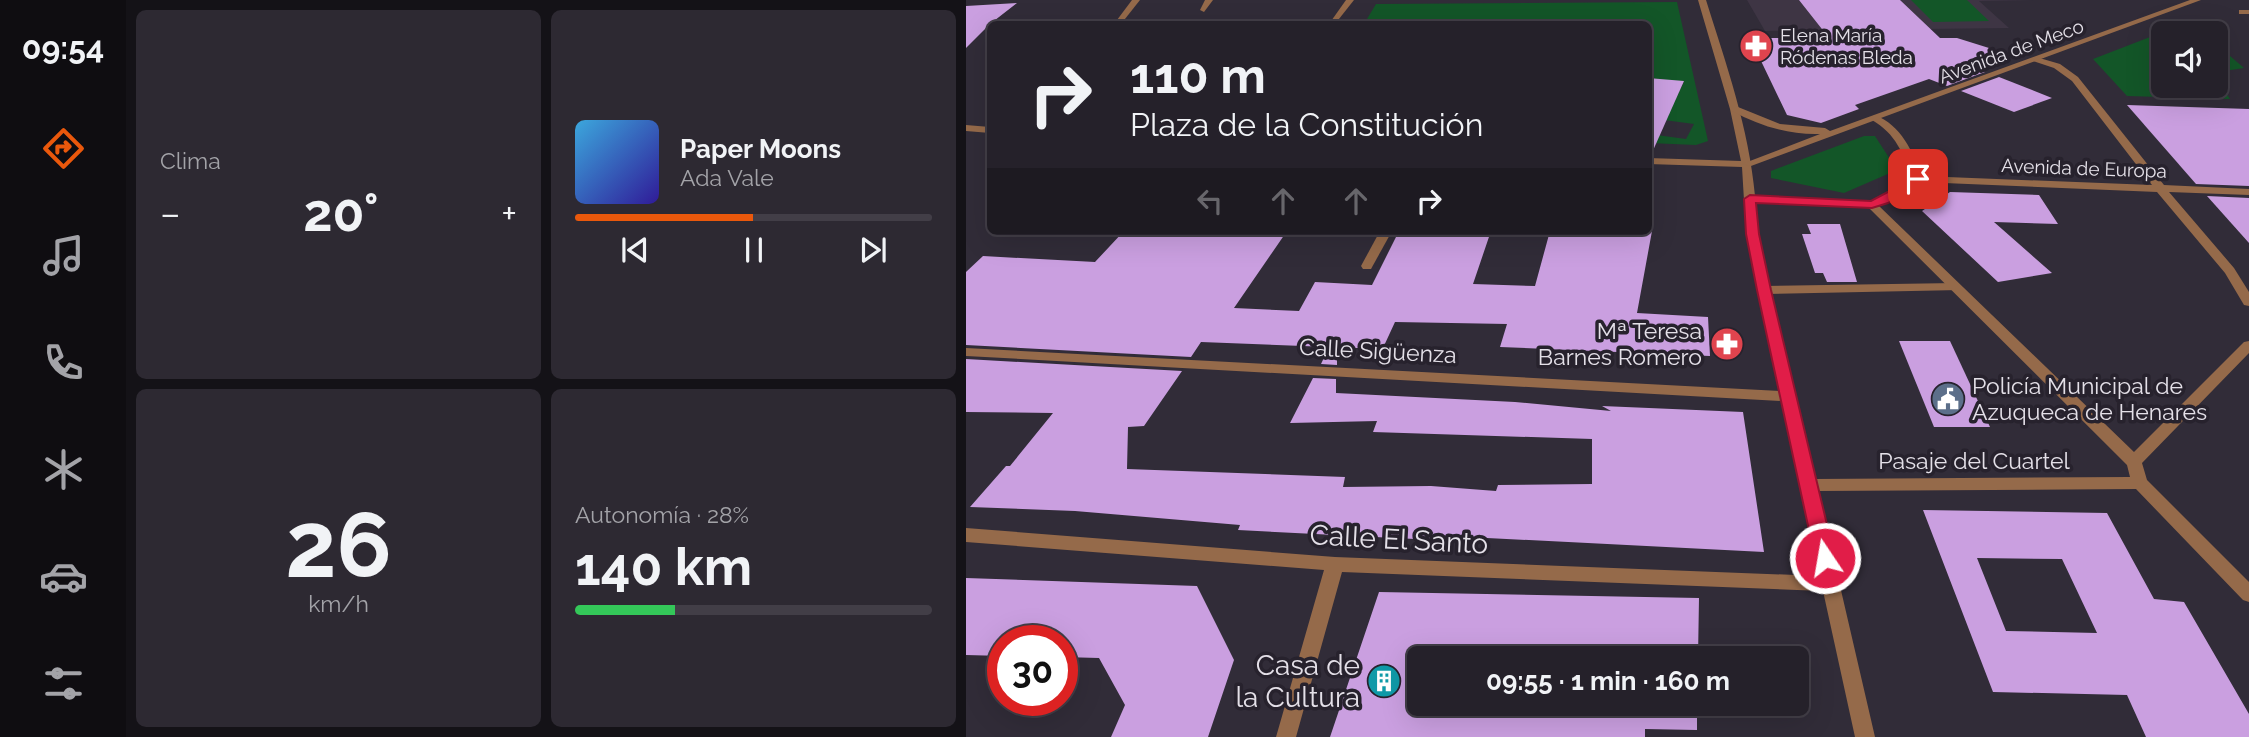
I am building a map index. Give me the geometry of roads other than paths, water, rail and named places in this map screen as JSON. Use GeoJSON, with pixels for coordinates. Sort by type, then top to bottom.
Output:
{"type":"FeatureCollection","features":[{"type":"Feature","properties":{"kind":"street"},"geometry":{"type":"LineString","coordinates":[[1119,21],[1136,0]]}},
{"type":"Feature","properties":{"kind":"street"},"geometry":{"type":"LineString","coordinates":[[1204,10],[1209,0]]}},
{"type":"Feature","properties":{"kind":"street"},"geometry":{"type":"LineString","coordinates":[[1334,21],[1350,0]]}},
{"type":"Feature","properties":{"kind":"street"},"geometry":{"type":"LineString","coordinates":[[1702,0],[1735,109],[1747,163],[1752,234],[1865,737]]}},
{"type":"Feature","properties":{"kind":"street","name":"Avenida de Meco"},"geometry":{"type":"LineString","coordinates":[[1747,163],[2197,0]]}},
{"type":"Feature","properties":{"kind":"street"},"geometry":{"type":"LineString","coordinates":[[966,41],[976,41]]}},
{"type":"Feature","properties":{"kind":"street"},"geometry":{"type":"LineString","coordinates":[[2036,59],[2057,66],[2075,79],[2160,188],[2230,271],[2249,302]]}},
{"type":"Feature","properties":{"kind":"street"},"geometry":{"type":"LineString","coordinates":[[1735,109],[1775,127],[1807,132],[1841,130]]}},
{"type":"Feature","properties":{"kind":"street"},"geometry":{"type":"LineString","coordinates":[[1750,199],[1872,205],[1884,201],[1918,179],[1901,138],[1893,127],[1875,118]]}},
{"type":"Feature","properties":{"kind":"street"},"geometry":{"type":"LineString","coordinates":[[966,129],[987,131]]}},
{"type":"Feature","properties":{"kind":"street"},"geometry":{"type":"LineString","coordinates":[[1652,161],[1747,163]]}},
{"type":"Feature","properties":{"kind":"street","name":"Avenida de Europa"},"geometry":{"type":"LineString","coordinates":[[1918,179],[2249,192]]}},
{"type":"Feature","properties":{"kind":"street"},"geometry":{"type":"LineString","coordinates":[[1872,205],[2134,462],[2140,483],[2249,594]]}},
{"type":"Feature","properties":{"kind":"street"},"geometry":{"type":"LineString","coordinates":[[1367,266],[1383,235]]}},
{"type":"Feature","properties":{"kind":"street"},"geometry":{"type":"LineString","coordinates":[[1764,290],[1956,287]]}},
{"type":"Feature","properties":{"kind":"street"},"geometry":{"type":"LineString","coordinates":[[2134,462],[2249,345]]}},
{"type":"Feature","properties":{"kind":"street","name":"Calle Sigüenza"},"geometry":{"type":"LineString","coordinates":[[966,352],[1788,396]]}},
{"type":"Feature","properties":{"kind":"street","name":"Pasaje del Cuartel"},"geometry":{"type":"LineString","coordinates":[[1809,485],[2140,483]]}},
{"type":"Feature","properties":{"kind":"street","name":"Calle El Santo"},"geometry":{"type":"LineString","coordinates":[[966,535],[1335,564],[1831,584]]}},
{"type":"Feature","properties":{"kind":"street"},"geometry":{"type":"LineString","coordinates":[[1286,737],[1335,564]]}},
{"type":"Feature","properties":{"kind":"place","name":"Elena María Ródenas Bleda"},"geometry":{"type":"Point","coordinates":[1756,46]}},
{"type":"Feature","properties":{"kind":"place","name":"Mª Teresa Barnes Romero"},"geometry":{"type":"Point","coordinates":[1727,344]}},
{"type":"Feature","properties":{"kind":"place","name":"Policía Municipal de Azuqueca de Henares"},"geometry":{"type":"Point","coordinates":[1948,399]}},
{"type":"Feature","properties":{"kind":"place","name":"Casa de la Cultura"},"geometry":{"type":"Point","coordinates":[1384,681]}}]}
